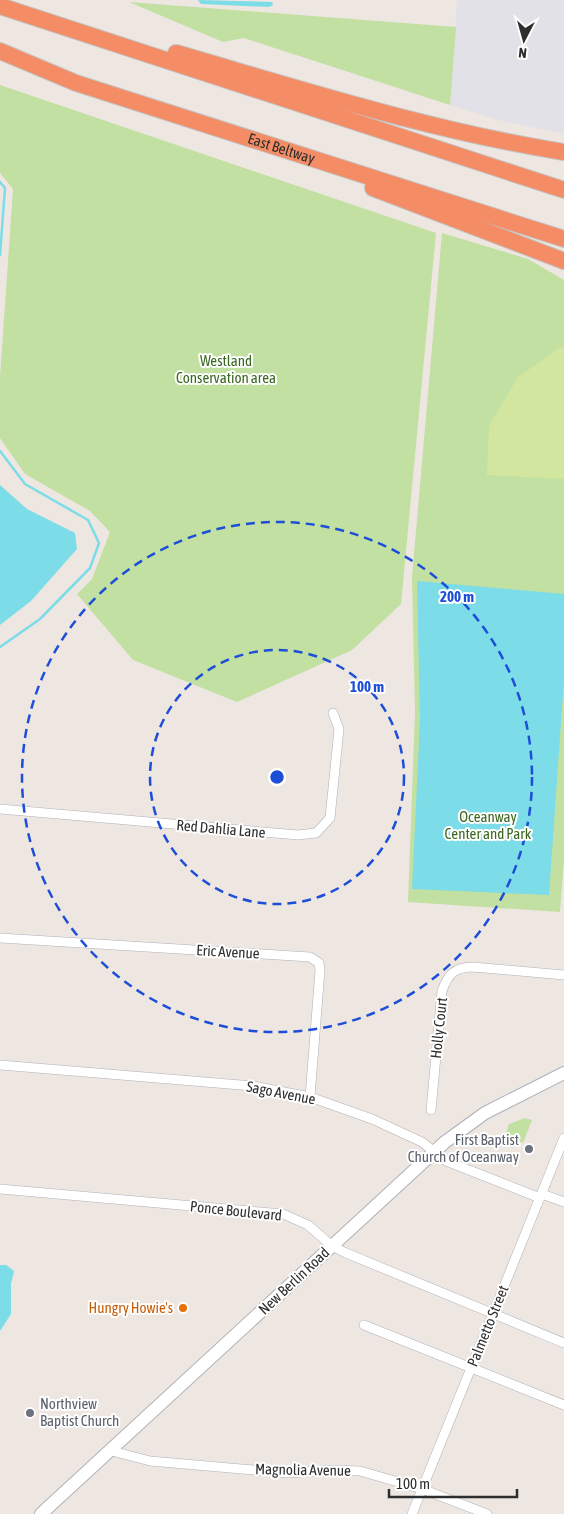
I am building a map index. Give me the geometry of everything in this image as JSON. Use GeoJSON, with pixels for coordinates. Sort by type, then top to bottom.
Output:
{"type":"FeatureCollection","features":[{"type":"Feature","properties":{"kind":"highway"},"geometry":{"type":"LineString","coordinates":[[0,6],[564,190]]}},
{"type":"Feature","properties":{"kind":"highway"},"geometry":{"type":"LineString","coordinates":[[42,21],[140,43],[564,162]]}},
{"type":"Feature","properties":{"kind":"highway","name":"East Beltway"},"geometry":{"type":"LineString","coordinates":[[0,51],[76,83],[564,239]]}},
{"type":"Feature","properties":{"kind":"highway"},"geometry":{"type":"LineString","coordinates":[[76,83],[399,198],[564,261]]}},
{"type":"Feature","properties":{"kind":"highway"},"geometry":{"type":"LineString","coordinates":[[438,126],[520,145],[564,152]]}},
{"type":"Feature","properties":{"kind":"street","name":"Red Dahlia Lane"},"geometry":{"type":"LineString","coordinates":[[0,809],[298,835],[316,833],[330,818],[339,729],[333,713]]}},
{"type":"Feature","properties":{"kind":"street","name":"Eric Avenue"},"geometry":{"type":"LineString","coordinates":[[0,938],[310,956],[319,963],[320,970],[310,1097]]}},
{"type":"Feature","properties":{"kind":"street","name":"Holly Court"},"geometry":{"type":"LineString","coordinates":[[431,1110],[442,991],[447,978],[453,971],[463,967],[473,967],[564,975]]}},
{"type":"Feature","properties":{"kind":"street","name":"Sago Avenue"},"geometry":{"type":"LineString","coordinates":[[0,1065],[253,1086],[310,1097],[372,1119],[422,1142],[446,1160],[541,1196],[564,1202]]}},
{"type":"Feature","properties":{"kind":"street","name":"New Berlin Road"},"geometry":{"type":"LineString","coordinates":[[41,1514],[112,1451],[434,1152],[485,1113],[564,1073]]}},
{"type":"Feature","properties":{"kind":"street","name":"Palmetto Street"},"geometry":{"type":"LineString","coordinates":[[412,1514],[564,1138]]}},
{"type":"Feature","properties":{"kind":"street","name":"Ponce Boulevard"},"geometry":{"type":"LineString","coordinates":[[0,1189],[283,1214],[308,1226],[332,1246],[564,1342]]}},
{"type":"Feature","properties":{"kind":"street"},"geometry":{"type":"LineString","coordinates":[[364,1325],[564,1405]]}},
{"type":"Feature","properties":{"kind":"street","name":"Magnolia Avenue"},"geometry":{"type":"LineString","coordinates":[[112,1451],[150,1461],[289,1473],[333,1470],[360,1471],[422,1489],[487,1514]]}},
{"type":"Feature","properties":{"kind":"shaded area"},"geometry":{"type":"Polygon","coordinates":[[[457,0],[564,0],[564,134],[498,120],[450,105],[457,0]]]}},
{"type":"Feature","properties":{"kind":"green space"},"geometry":{"type":"Polygon","coordinates":[[[129,2],[456,27],[450,105],[244,38],[223,42],[129,2]]]}},
{"type":"Feature","properties":{"kind":"green space","name":"Westland Conservation area"},"geometry":{"type":"Polygon","coordinates":[[[0,85],[436,233],[401,604],[352,650],[237,702],[133,660],[77,594],[92,579],[110,532],[90,511],[25,474],[0,438],[0,377],[13,189],[0,173],[0,85]]]}},
{"type":"Feature","properties":{"kind":"green space","name":"Oceanway Center and Park"},"geometry":{"type":"Polygon","coordinates":[[[442,233],[528,259],[564,280],[564,859],[560,912],[408,902],[415,712],[412,577],[442,233]]]}},
{"type":"Feature","properties":{"kind":"green space"},"geometry":{"type":"Polygon","coordinates":[[[564,347],[564,479],[487,475],[489,426],[518,377],[559,348],[564,347]]]}},
{"type":"Feature","properties":{"kind":"green space"},"geometry":{"type":"Polygon","coordinates":[[[525,1118],[532,1120],[523,1143],[505,1135],[509,1124],[525,1118]]]}},
{"type":"Feature","properties":{"kind":"water"},"geometry":{"type":"Polygon","coordinates":[[[198,0],[272,2],[273,5],[269,7],[201,4],[198,0]]]}},
{"type":"Feature","properties":{"kind":"water"},"geometry":{"type":"Polygon","coordinates":[[[0,485],[27,509],[75,533],[77,549],[31,601],[0,625],[0,485]]]}},
{"type":"Feature","properties":{"kind":"water"},"geometry":{"type":"Polygon","coordinates":[[[417,581],[564,594],[564,679],[549,895],[412,889],[420,721],[417,581]]]}},
{"type":"Feature","properties":{"kind":"water"},"geometry":{"type":"Polygon","coordinates":[[[0,1265],[6,1265],[14,1271],[11,1284],[11,1314],[0,1331],[0,1265]]]}},
{"type":"Feature","properties":{"kind":"waterway"},"geometry":{"type":"LineString","coordinates":[[0,182],[5,188],[0,255]]}},
{"type":"Feature","properties":{"kind":"waterway"},"geometry":{"type":"LineString","coordinates":[[0,451],[25,484],[88,520],[99,543],[90,568],[40,619],[0,647]]}},
{"type":"Feature","properties":{"kind":"place","name":"First Baptist Church of Oceanway"},"geometry":{"type":"Point","coordinates":[529,1149]}},
{"type":"Feature","properties":{"kind":"place","name":"Hungry Howie's"},"geometry":{"type":"Point","coordinates":[183,1308]}},
{"type":"Feature","properties":{"kind":"place","name":"Northview Baptist Church"},"geometry":{"type":"Point","coordinates":[30,1413]}}]}
